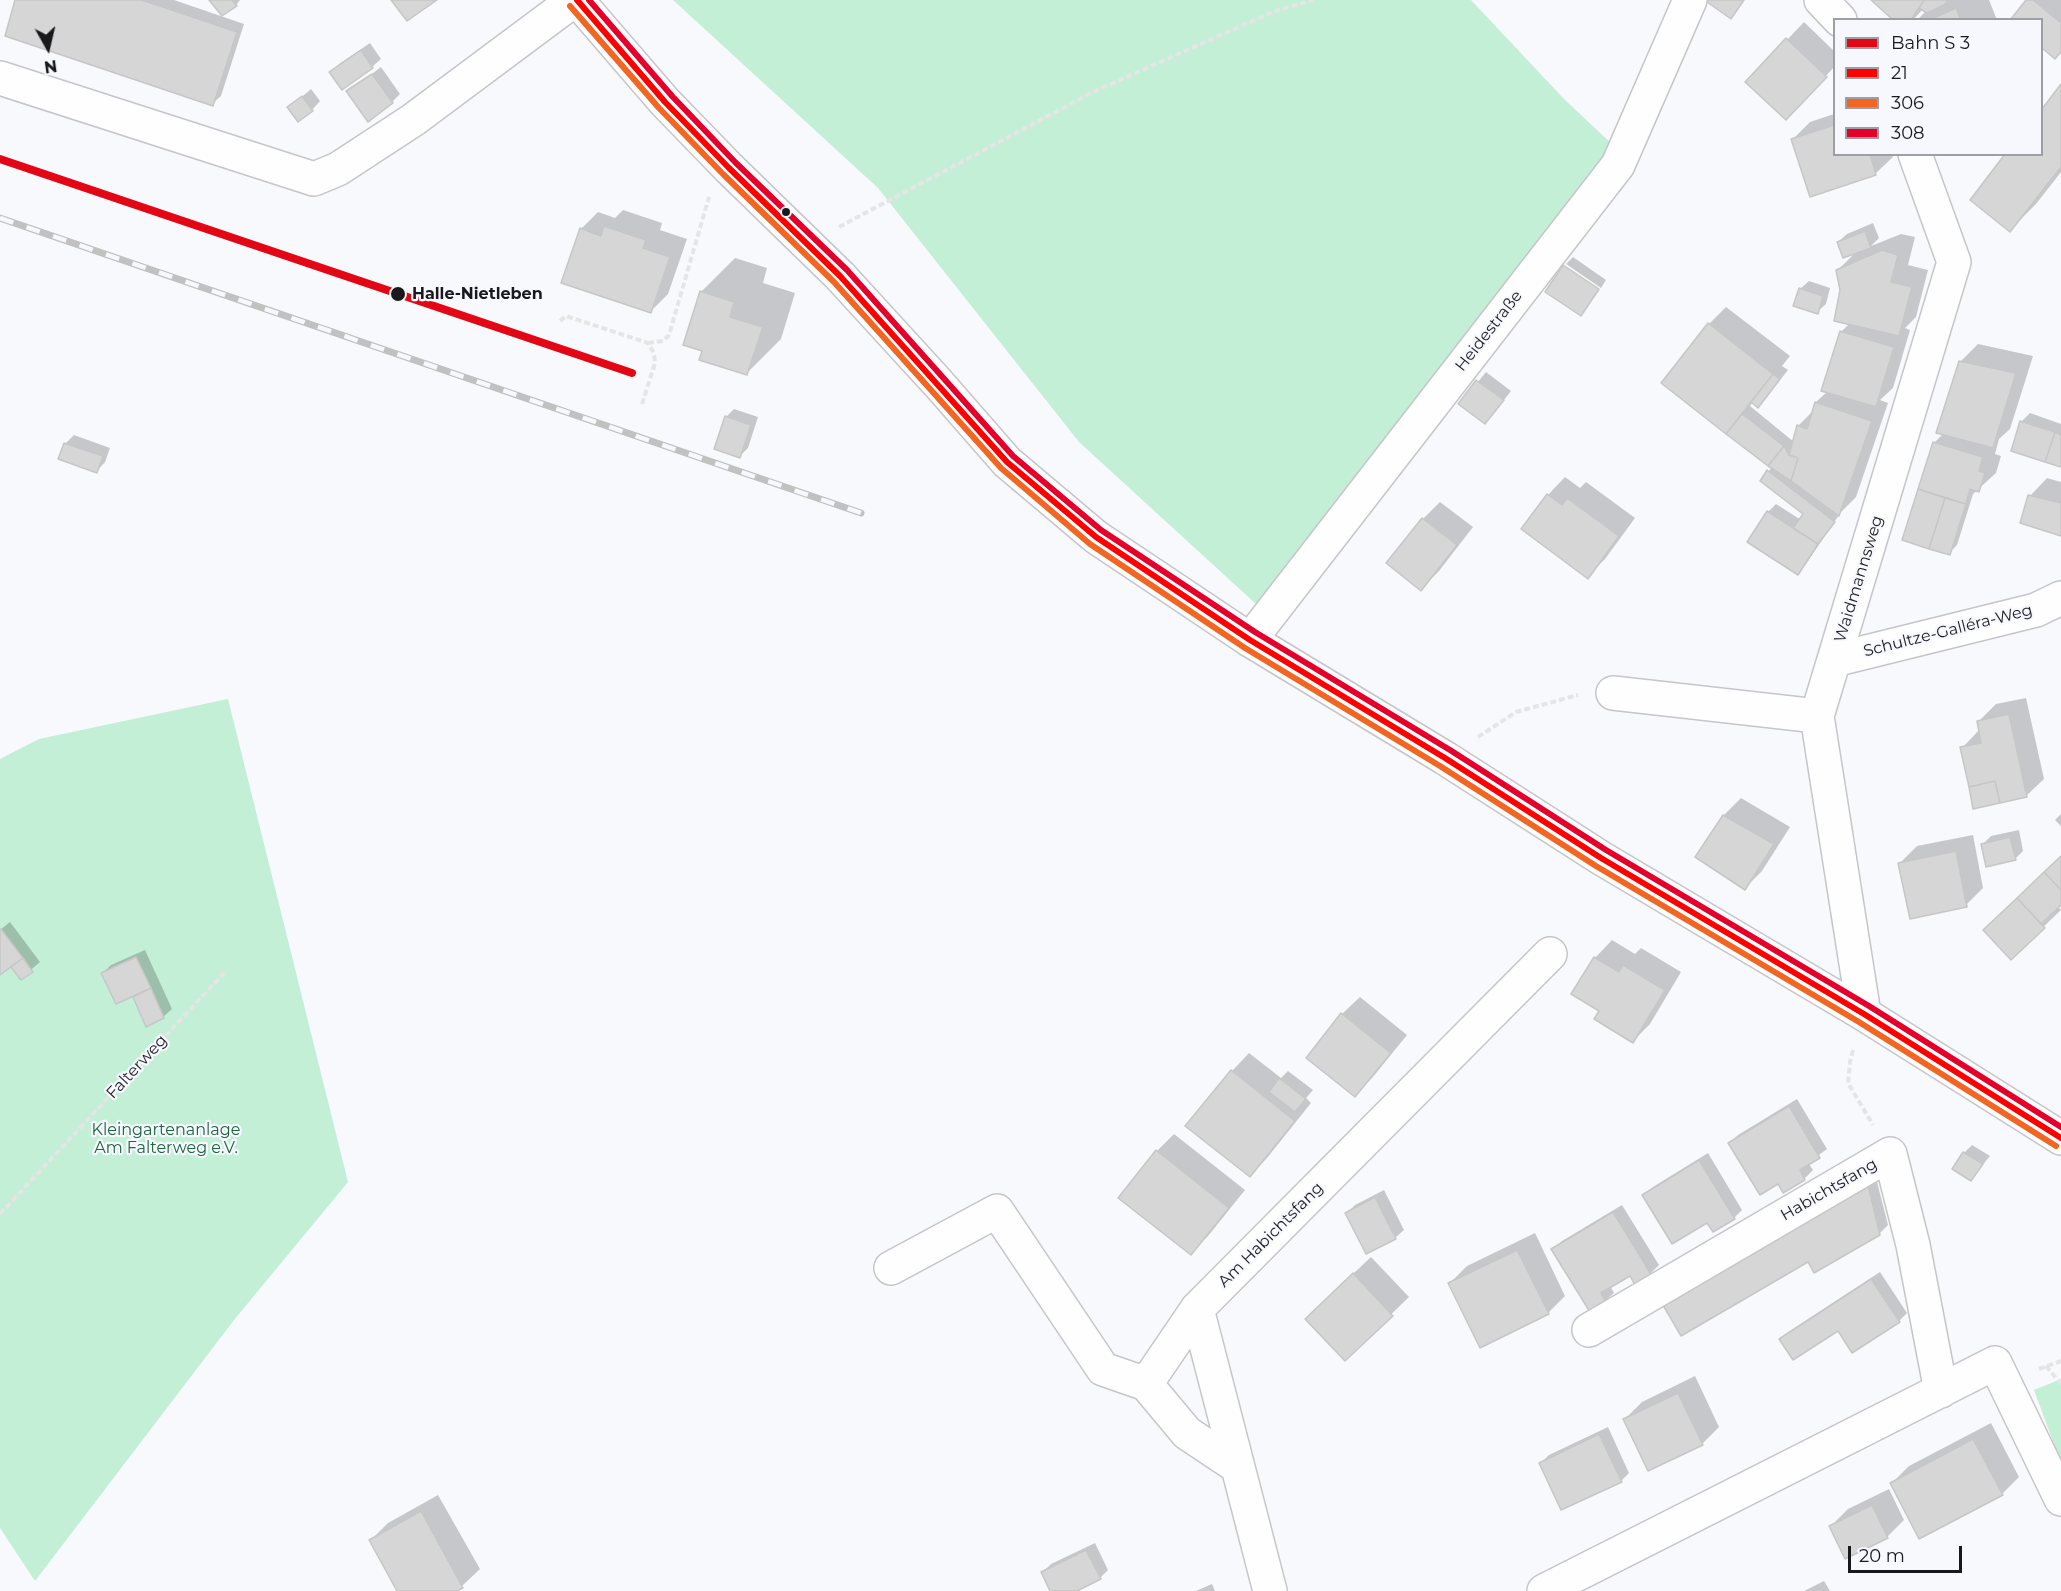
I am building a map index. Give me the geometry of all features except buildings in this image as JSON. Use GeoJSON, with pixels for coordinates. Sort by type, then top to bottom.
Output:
{"type":"FeatureCollection","features":[{"type":"Feature","properties":{"kind":"street"},"geometry":{"type":"LineString","coordinates":[[0,78],[314,180],[338,169],[412,120],[576,0],[665,102],[848,284],[938,382],[1007,462],[1096,537],[1250,640],[1445,758],[1601,858],[1864,1014],[2061,1138]]}},
{"type":"Feature","properties":{"kind":"street","name":"Heidestraße"},"geometry":{"type":"LineString","coordinates":[[1250,640],[1618,165],[1690,0]]}},
{"type":"Feature","properties":{"kind":"street"},"geometry":{"type":"LineString","coordinates":[[1821,0],[1838,18]]}},
{"type":"Feature","properties":{"kind":"street","name":"Waidmannsweg"},"geometry":{"type":"LineString","coordinates":[[1864,1014],[1817,716],[1954,262],[1916,156]]}},
{"type":"Feature","properties":{"kind":"street","name":"Schultze-Galléra-Weg"},"geometry":{"type":"LineString","coordinates":[[1834,660],[2036,610],[2061,598]]}},
{"type":"Feature","properties":{"kind":"street"},"geometry":{"type":"LineString","coordinates":[[1613,693],[1817,716]]}},
{"type":"Feature","properties":{"kind":"street","name":"Am Habichtsfang"},"geometry":{"type":"LineString","coordinates":[[1146,1384],[1197,1309],[1550,954]]}},
{"type":"Feature","properties":{"kind":"street","name":"Habichtsfang"},"geometry":{"type":"LineString","coordinates":[[1589,1330],[1890,1154],[1913,1245],[1941,1391]]}},
{"type":"Feature","properties":{"kind":"street"},"geometry":{"type":"LineString","coordinates":[[891,1268],[997,1211],[1102,1369],[1146,1384],[1187,1433],[1238,1467]]}},
{"type":"Feature","properties":{"kind":"street"},"geometry":{"type":"LineString","coordinates":[[1197,1309],[1270,1591]]}},
{"type":"Feature","properties":{"kind":"street"},"geometry":{"type":"LineString","coordinates":[[1544,1591],[1995,1363],[2061,1499]]}},
{"type":"Feature","properties":{"kind":"path"},"geometry":{"type":"LineString","coordinates":[[807,244],[1095,92],[1275,11],[1313,0]]}},
{"type":"Feature","properties":{"kind":"path"},"geometry":{"type":"LineString","coordinates":[[560,321],[566,316],[648,343],[663,341],[669,335],[720,159]]}},
{"type":"Feature","properties":{"kind":"path"},"geometry":{"type":"LineString","coordinates":[[642,404],[655,363],[654,353],[648,343]]}},
{"type":"Feature","properties":{"kind":"path"},"geometry":{"type":"LineString","coordinates":[[1445,758],[1516,712],[1588,692],[1613,693]]}},
{"type":"Feature","properties":{"kind":"path","name":"Falterweg"},"geometry":{"type":"LineString","coordinates":[[0,1214],[224,973]]}},
{"type":"Feature","properties":{"kind":"path"},"geometry":{"type":"LineString","coordinates":[[1864,1014],[1850,1062],[1848,1083],[1890,1154]]}},
{"type":"Feature","properties":{"kind":"path"},"geometry":{"type":"LineString","coordinates":[[2061,1361],[2046,1366],[2061,1384]]}},
{"type":"Feature","properties":{"kind":"green space"},"geometry":{"type":"Polygon","coordinates":[[[673,0],[1471,0],[1565,100],[1614,146],[1256,604],[1079,442],[878,188],[673,0]]]}},
{"type":"Feature","properties":{"kind":"green space","name":"Kleingartenanlage Am Falterweg e.V."},"geometry":{"type":"Polygon","coordinates":[[[228,699],[348,1182],[234,1320],[35,1581],[0,1528],[0,759],[39,739],[228,699]]]}},
{"type":"Feature","properties":{"kind":"green space"},"geometry":{"type":"Polygon","coordinates":[[[2061,1379],[2061,1463],[2034,1390],[2061,1379]]]}},
{"type":"Feature","properties":{"kind":"railway"},"geometry":{"type":"LineString","coordinates":[[0,218],[861,513]]}},
{"type":"Feature","properties":{"kind":"transit line","name":"21"},"geometry":{"type":"LineString","coordinates":[[577,0],[665,102],[840,276],[1007,462],[1096,537],[1250,640],[1445,758],[1601,858],[1864,1014],[2061,1138]]}},
{"type":"Feature","properties":{"kind":"transit line","name":"308"},"geometry":{"type":"LineString","coordinates":[[589,0],[672,96],[735,162],[847,270],[1013,456],[1101,530],[1255,632],[1450,750],[1606,850],[1869,1006],[2061,1127]]}},
{"type":"Feature","properties":{"kind":"transit line","name":"306"},"geometry":{"type":"LineString","coordinates":[[570,6],[659,108],[834,282],[1001,468],[1090,544],[1245,648],[1440,766],[1596,866],[1859,1022],[2056,1146]]}},
{"type":"Feature","properties":{"kind":"transit line"},"geometry":{"type":"LineString","coordinates":[[0,159],[632,373]]}},
{"type":"Feature","properties":{"kind":"place","name":"Halle-Nietleben"},"geometry":{"type":"Point","coordinates":[398,294]}}]}
